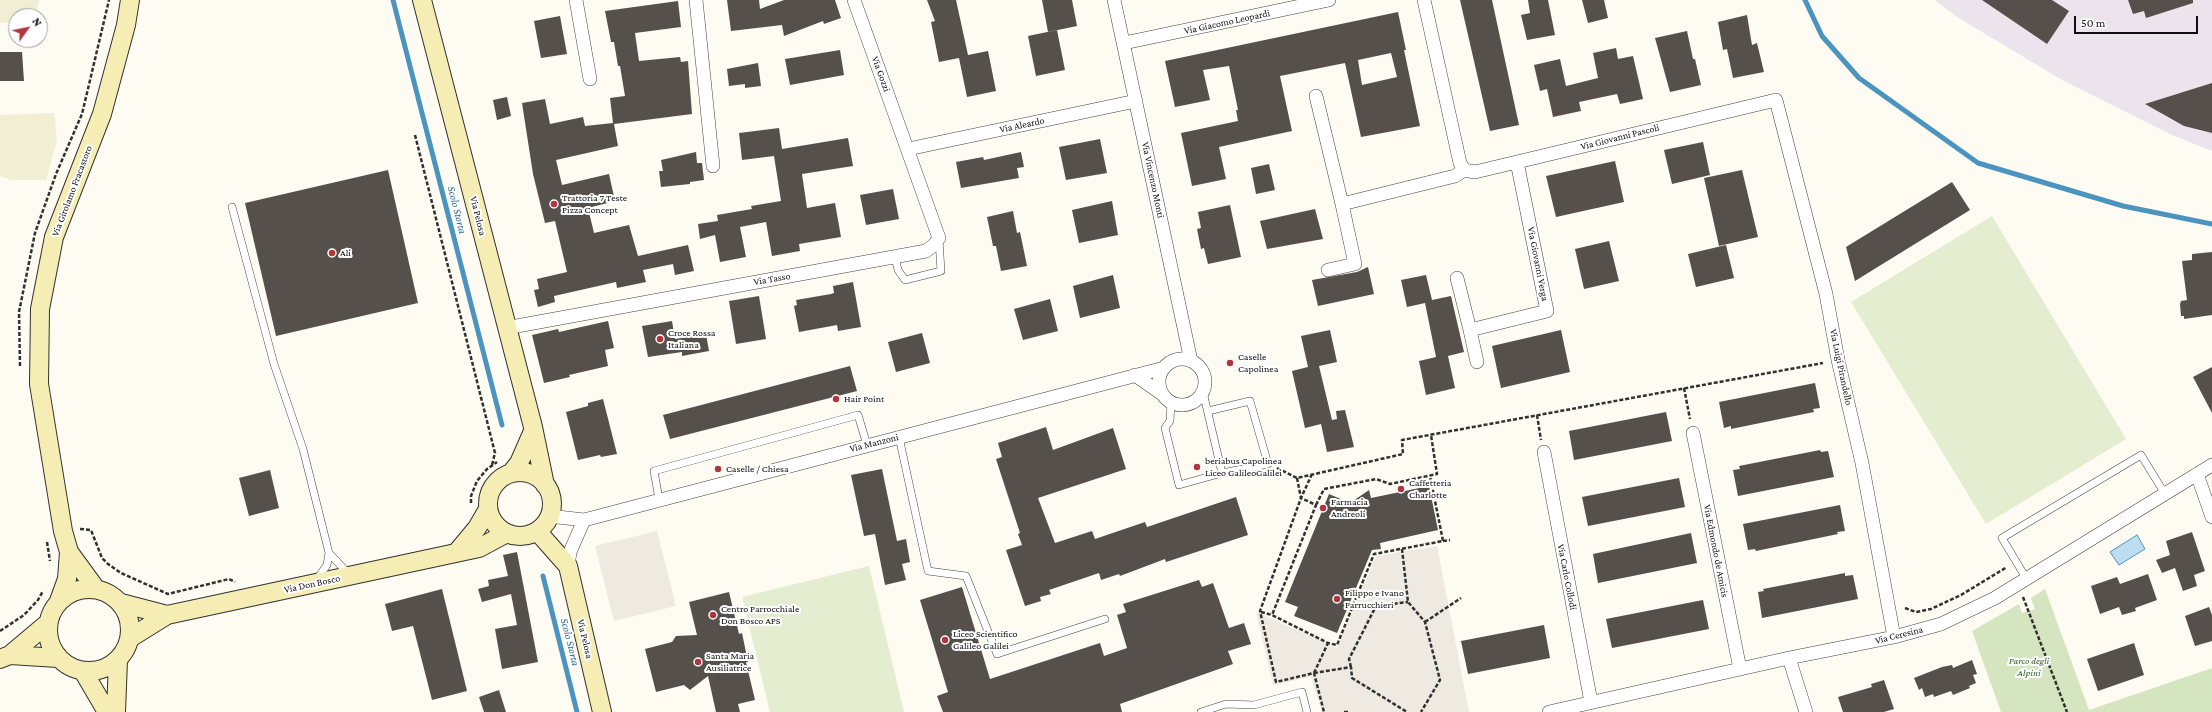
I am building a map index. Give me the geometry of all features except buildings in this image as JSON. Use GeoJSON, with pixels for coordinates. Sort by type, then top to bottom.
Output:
{"type":"FeatureCollection","features":[{"type":"Feature","properties":{"kind":"main road","name":"Via Girolamo Fracastoro"},"geometry":{"type":"LineString","coordinates":[[96,589],[69,552],[63,531],[39,384],[40,309],[54,237],[102,114],[126,25],[130,0]]}},
{"type":"Feature","properties":{"kind":"main road","name":"Via Pelosa"},"geometry":{"type":"LineString","coordinates":[[422,0],[534,431],[545,485]]}},
{"type":"Feature","properties":{"kind":"main road"},"geometry":{"type":"LineString","coordinates":[[506,466],[530,474],[545,485],[550,495],[551,506],[549,516],[544,525],[537,531],[527,535],[517,536],[507,533],[498,527],[491,519],[488,509],[490,491],[506,466],[518,463],[534,431]]}},
{"type":"Feature","properties":{"kind":"main road"},"geometry":{"type":"LineString","coordinates":[[457,552],[477,528],[488,509]]}},
{"type":"Feature","properties":{"kind":"main road"},"geometry":{"type":"LineString","coordinates":[[537,531],[568,566]]}},
{"type":"Feature","properties":{"kind":"main road","name":"Via Don Bosco"},"geometry":{"type":"LineString","coordinates":[[130,638],[167,615],[479,548],[507,533]]}},
{"type":"Feature","properties":{"kind":"main road","name":"Via Girolamo Fracastoro"},"geometry":{"type":"LineString","coordinates":[[59,600],[67,579],[69,552]]}},
{"type":"Feature","properties":{"kind":"main road","name":"Via Pelosa"},"geometry":{"type":"LineString","coordinates":[[568,566],[602,712]]}},
{"type":"Feature","properties":{"kind":"main road"},"geometry":{"type":"LineString","coordinates":[[96,589],[83,589],[70,593],[59,600],[52,611],[48,623],[48,635],[51,647],[58,658],[74,668],[83,671],[96,671],[108,667],[118,660],[125,650],[130,638],[130,626],[127,614],[121,603]]}},
{"type":"Feature","properties":{"kind":"main road","name":"Via Don Bosco"},"geometry":{"type":"LineString","coordinates":[[96,589],[110,594],[121,603],[167,615]]}},
{"type":"Feature","properties":{"kind":"main road"},"geometry":{"type":"LineString","coordinates":[[5,657],[48,623]]}},
{"type":"Feature","properties":{"kind":"main road"},"geometry":{"type":"LineString","coordinates":[[5,657],[58,658]]}},
{"type":"Feature","properties":{"kind":"main road"},"geometry":{"type":"LineString","coordinates":[[116,712],[118,660]]}},
{"type":"Feature","properties":{"kind":"main road"},"geometry":{"type":"LineString","coordinates":[[83,671],[107,712]]}},
{"type":"Feature","properties":{"kind":"street"},"geometry":{"type":"LineString","coordinates":[[576,0],[590,79]]}},
{"type":"Feature","properties":{"kind":"street"},"geometry":{"type":"LineString","coordinates":[[696,0],[713,166]]}},
{"type":"Feature","properties":{"kind":"street","name":"Via Gozzi"},"geometry":{"type":"LineString","coordinates":[[854,0],[908,148]]}},
{"type":"Feature","properties":{"kind":"street","name":"Via Vincenzo Monti"},"geometry":{"type":"LineString","coordinates":[[1114,0],[1191,361]]}},
{"type":"Feature","properties":{"kind":"street","name":"Via Giacomo Leopardi"},"geometry":{"type":"LineString","coordinates":[[1124,43],[1329,0]]}},
{"type":"Feature","properties":{"kind":"street"},"geometry":{"type":"LineString","coordinates":[[1424,0],[1460,163],[1464,170]]}},
{"type":"Feature","properties":{"kind":"street"},"geometry":{"type":"LineString","coordinates":[[1316,96],[1355,264],[1328,270]]}},
{"type":"Feature","properties":{"kind":"street","name":"Via Giovanni Pascoli"},"geometry":{"type":"LineString","coordinates":[[1342,204],[1456,176],[1464,170],[1475,172],[1776,100]]}},
{"type":"Feature","properties":{"kind":"street","name":"Via Luigi Pirandello"},"geometry":{"type":"LineString","coordinates":[[1776,100],[1825,289],[1838,360],[1862,463],[1894,637]]}},
{"type":"Feature","properties":{"kind":"street","name":"Via Aleardo"},"geometry":{"type":"LineString","coordinates":[[908,148],[1136,101]]}},
{"type":"Feature","properties":{"kind":"street"},"geometry":{"type":"LineString","coordinates":[[908,148],[939,238]]}},
{"type":"Feature","properties":{"kind":"street","name":"Via Giovanni Verga"},"geometry":{"type":"LineString","coordinates":[[1470,330],[1547,311],[1517,162]]}},
{"type":"Feature","properties":{"kind":"street","name":"Via Tasso"},"geometry":{"type":"LineString","coordinates":[[506,328],[926,251],[939,238]]}},
{"type":"Feature","properties":{"kind":"street"},"geometry":{"type":"LineString","coordinates":[[1457,278],[1477,362]]}},
{"type":"Feature","properties":{"kind":"street"},"geometry":{"type":"LineString","coordinates":[[1135,375],[1167,398],[1178,405],[1193,403],[1203,392],[1205,385],[1202,370],[1191,361],[1176,360],[1164,368],[1159,380],[1167,398]]}},
{"type":"Feature","properties":{"kind":"street","name":"Via Manzoni"},"geometry":{"type":"LineString","coordinates":[[584,520],[899,436],[1164,368]]}},
{"type":"Feature","properties":{"kind":"street","name":"Via Edmondo de Amicis"},"geometry":{"type":"LineString","coordinates":[[1693,434],[1740,669]]}},
{"type":"Feature","properties":{"kind":"street","name":"Via Carlo Collodi"},"geometry":{"type":"LineString","coordinates":[[1544,452],[1591,702]]}},
{"type":"Feature","properties":{"kind":"street","name":"Via Ceresina"},"geometry":{"type":"LineString","coordinates":[[1549,712],[1788,658],[1894,637],[1940,624],[1996,598],[2212,465]]}},
{"type":"Feature","properties":{"kind":"street"},"geometry":{"type":"LineString","coordinates":[[2197,474],[2212,517]]}},
{"type":"Feature","properties":{"kind":"street"},"geometry":{"type":"LineString","coordinates":[[549,516],[584,520],[570,552],[568,566]]}},
{"type":"Feature","properties":{"kind":"street"},"geometry":{"type":"LineString","coordinates":[[1788,658],[1806,712]]}},
{"type":"Feature","properties":{"kind":"lane"},"geometry":{"type":"LineString","coordinates":[[232,207],[274,364],[303,449],[329,553],[327,564],[313,584]]}},
{"type":"Feature","properties":{"kind":"lane"},"geometry":{"type":"LineString","coordinates":[[895,257],[898,270],[905,280],[941,271],[939,238]]}},
{"type":"Feature","properties":{"kind":"lane"},"geometry":{"type":"LineString","coordinates":[[1203,392],[1222,473]]}},
{"type":"Feature","properties":{"kind":"lane"},"geometry":{"type":"LineString","coordinates":[[1167,398],[1170,421],[1165,428],[1180,485],[1222,473],[1268,464],[1250,400],[1208,411]]}},
{"type":"Feature","properties":{"kind":"lane"},"geometry":{"type":"LineString","coordinates":[[659,499],[654,471],[858,415],[867,445]]}},
{"type":"Feature","properties":{"kind":"lane"},"geometry":{"type":"LineString","coordinates":[[899,436],[928,571],[966,576],[997,654],[1105,619]]}},
{"type":"Feature","properties":{"kind":"lane"},"geometry":{"type":"LineString","coordinates":[[2022,581],[2016,562],[2002,538],[2141,455],[2165,494]]}},
{"type":"Feature","properties":{"kind":"lane"},"geometry":{"type":"LineString","coordinates":[[329,553],[344,569],[355,575]]}},
{"type":"Feature","properties":{"kind":"lane"},"geometry":{"type":"LineString","coordinates":[[1201,712],[1226,704],[1255,708],[1302,692],[1307,712]]}},
{"type":"Feature","properties":{"kind":"path"},"geometry":{"type":"LineString","coordinates":[[415,135],[495,453],[492,466],[477,481],[471,496],[470,509]]}},
{"type":"Feature","properties":{"kind":"path"},"geometry":{"type":"LineString","coordinates":[[1268,464],[1297,478],[1403,454],[1402,440],[1838,360]]}},
{"type":"Feature","properties":{"kind":"path"},"geometry":{"type":"LineString","coordinates":[[1684,388],[1693,434]]}},
{"type":"Feature","properties":{"kind":"path"},"geometry":{"type":"LineString","coordinates":[[1537,416],[1544,452]]}},
{"type":"Feature","properties":{"kind":"path"},"geometry":{"type":"LineString","coordinates":[[1272,615],[1316,505],[1324,489],[1376,479],[1390,484],[1437,474],[1431,435]]}},
{"type":"Feature","properties":{"kind":"path"},"geometry":{"type":"LineString","coordinates":[[492,466],[506,466]]}},
{"type":"Feature","properties":{"kind":"path"},"geometry":{"type":"LineString","coordinates":[[1312,474],[1301,498],[1260,612],[1276,682],[1351,667]]}},
{"type":"Feature","properties":{"kind":"path"},"geometry":{"type":"LineString","coordinates":[[1430,476],[1443,541]]}},
{"type":"Feature","properties":{"kind":"path"},"geometry":{"type":"LineString","coordinates":[[1297,478],[1301,498]]}},
{"type":"Feature","properties":{"kind":"path"},"geometry":{"type":"LineString","coordinates":[[1301,498],[1316,505]]}},
{"type":"Feature","properties":{"kind":"path"},"geometry":{"type":"LineString","coordinates":[[63,531],[87,528],[91,530],[102,558],[108,564],[121,573],[168,594],[229,579],[243,585]]}},
{"type":"Feature","properties":{"kind":"path"},"geometry":{"type":"LineString","coordinates":[[1260,612],[1272,615],[1328,643],[1336,645],[1374,554],[1450,540]]}},
{"type":"Feature","properties":{"kind":"path"},"geometry":{"type":"LineString","coordinates":[[1402,549],[1408,602],[1426,622],[1440,680],[1421,712]]}},
{"type":"Feature","properties":{"kind":"path"},"geometry":{"type":"LineString","coordinates":[[1903,605],[1905,609],[1916,612],[1931,609],[1961,595],[2016,562]]}},
{"type":"Feature","properties":{"kind":"path"},"geometry":{"type":"LineString","coordinates":[[2022,581],[2067,712]]}},
{"type":"Feature","properties":{"kind":"path"},"geometry":{"type":"LineString","coordinates":[[1426,622],[1461,598]]}},
{"type":"Feature","properties":{"kind":"path"},"geometry":{"type":"LineString","coordinates":[[1352,609],[1408,602]]}},
{"type":"Feature","properties":{"kind":"path"},"geometry":{"type":"LineString","coordinates":[[1376,606],[1349,659],[1352,678],[1407,712]]}},
{"type":"Feature","properties":{"kind":"path"},"geometry":{"type":"LineString","coordinates":[[1324,712],[1314,674],[1328,643]]}},
{"type":"Feature","properties":{"kind":"path"},"geometry":{"type":"LineString","coordinates":[[1344,712],[1350,712]]}},
{"type":"Feature","properties":{"kind":"shaded area"},"geometry":{"type":"Polygon","coordinates":[[[0,0],[39,0],[38,8],[8,8],[8,23],[0,23],[0,0]]]}},
{"type":"Feature","properties":{"kind":"shaded area"},"geometry":{"type":"Polygon","coordinates":[[[1935,0],[2212,0],[2212,151],[2172,135],[2062,80],[1957,17],[1935,0]]]}},
{"type":"Feature","properties":{"kind":"shaded area"},"geometry":{"type":"Polygon","coordinates":[[[54,113],[57,141],[46,180],[11,180],[0,176],[0,115],[54,113]]]}},
{"type":"Feature","properties":{"kind":"shaded area"},"geometry":{"type":"Polygon","coordinates":[[[657,531],[676,606],[614,621],[595,546],[657,531]]]}},
{"type":"Feature","properties":{"kind":"shaded area"},"geometry":{"type":"Polygon","coordinates":[[[1437,546],[1469,712],[1322,712],[1311,677],[1273,685],[1256,612],[1337,648],[1376,556],[1437,546]]]}},
{"type":"Feature","properties":{"kind":"green space"},"geometry":{"type":"Polygon","coordinates":[[[1992,216],[2126,439],[1986,524],[1851,302],[1992,216]]]}},
{"type":"Feature","properties":{"kind":"green space"},"geometry":{"type":"Polygon","coordinates":[[[869,566],[904,712],[770,712],[742,597],[869,566]]]}},
{"type":"Feature","properties":{"kind":"green space","name":"Parco degli Alpini"},"geometry":{"type":"Polygon","coordinates":[[[2045,589],[2089,710],[2212,668],[2212,712],[2001,712],[1972,631],[2019,604],[2022,613],[2035,609],[2031,598],[2045,589]]]}},
{"type":"Feature","properties":{"kind":"water"},"geometry":{"type":"Polygon","coordinates":[[[2137,535],[2145,549],[2119,565],[2110,552],[2137,535]]]}},
{"type":"Feature","properties":{"kind":"waterway","name":"Scolo Storta"},"geometry":{"type":"LineString","coordinates":[[393,0],[502,425]]}},
{"type":"Feature","properties":{"kind":"waterway"},"geometry":{"type":"LineString","coordinates":[[1805,0],[1822,36],[1859,78],[1978,163],[2123,206],[2212,224]]}},
{"type":"Feature","properties":{"kind":"waterway","name":"Scolo Storta"},"geometry":{"type":"LineString","coordinates":[[543,576],[577,712]]}},
{"type":"Feature","properties":{"kind":"place","name":"Trattoria 7 Teste Pizza Concept"},"geometry":{"type":"Point","coordinates":[554,204]}},
{"type":"Feature","properties":{"kind":"place","name":"Ali"},"geometry":{"type":"Point","coordinates":[332,253]}},
{"type":"Feature","properties":{"kind":"place","name":"Croce Rossa Italiana"},"geometry":{"type":"Point","coordinates":[660,339]}},
{"type":"Feature","properties":{"kind":"place","name":"Caselle Capolinea"},"geometry":{"type":"Point","coordinates":[1230,363]}},
{"type":"Feature","properties":{"kind":"place","name":"Hair Point"},"geometry":{"type":"Point","coordinates":[836,399]}},
{"type":"Feature","properties":{"kind":"place","name":"beriabus Capolinea Liceo GalileoGalilei"},"geometry":{"type":"Point","coordinates":[1197,467]}},
{"type":"Feature","properties":{"kind":"place","name":"Caselle / Chiesa"},"geometry":{"type":"Point","coordinates":[718,469]}},
{"type":"Feature","properties":{"kind":"place","name":"Caffetteria Charlotte"},"geometry":{"type":"Point","coordinates":[1401,489]}},
{"type":"Feature","properties":{"kind":"place","name":"Farmacia Andreoli"},"geometry":{"type":"Point","coordinates":[1323,508]}},
{"type":"Feature","properties":{"kind":"place","name":"Filippo e Ivano Parrucchieri"},"geometry":{"type":"Point","coordinates":[1337,599]}},
{"type":"Feature","properties":{"kind":"place","name":"Centro Parrocchiale Don Bosco APS"},"geometry":{"type":"Point","coordinates":[713,615]}},
{"type":"Feature","properties":{"kind":"place","name":"Liceo Scientifico Galileo Galilei"},"geometry":{"type":"Point","coordinates":[945,640]}},
{"type":"Feature","properties":{"kind":"place","name":"Santa Maria Ausiliatrice"},"geometry":{"type":"Point","coordinates":[698,662]}}]}
